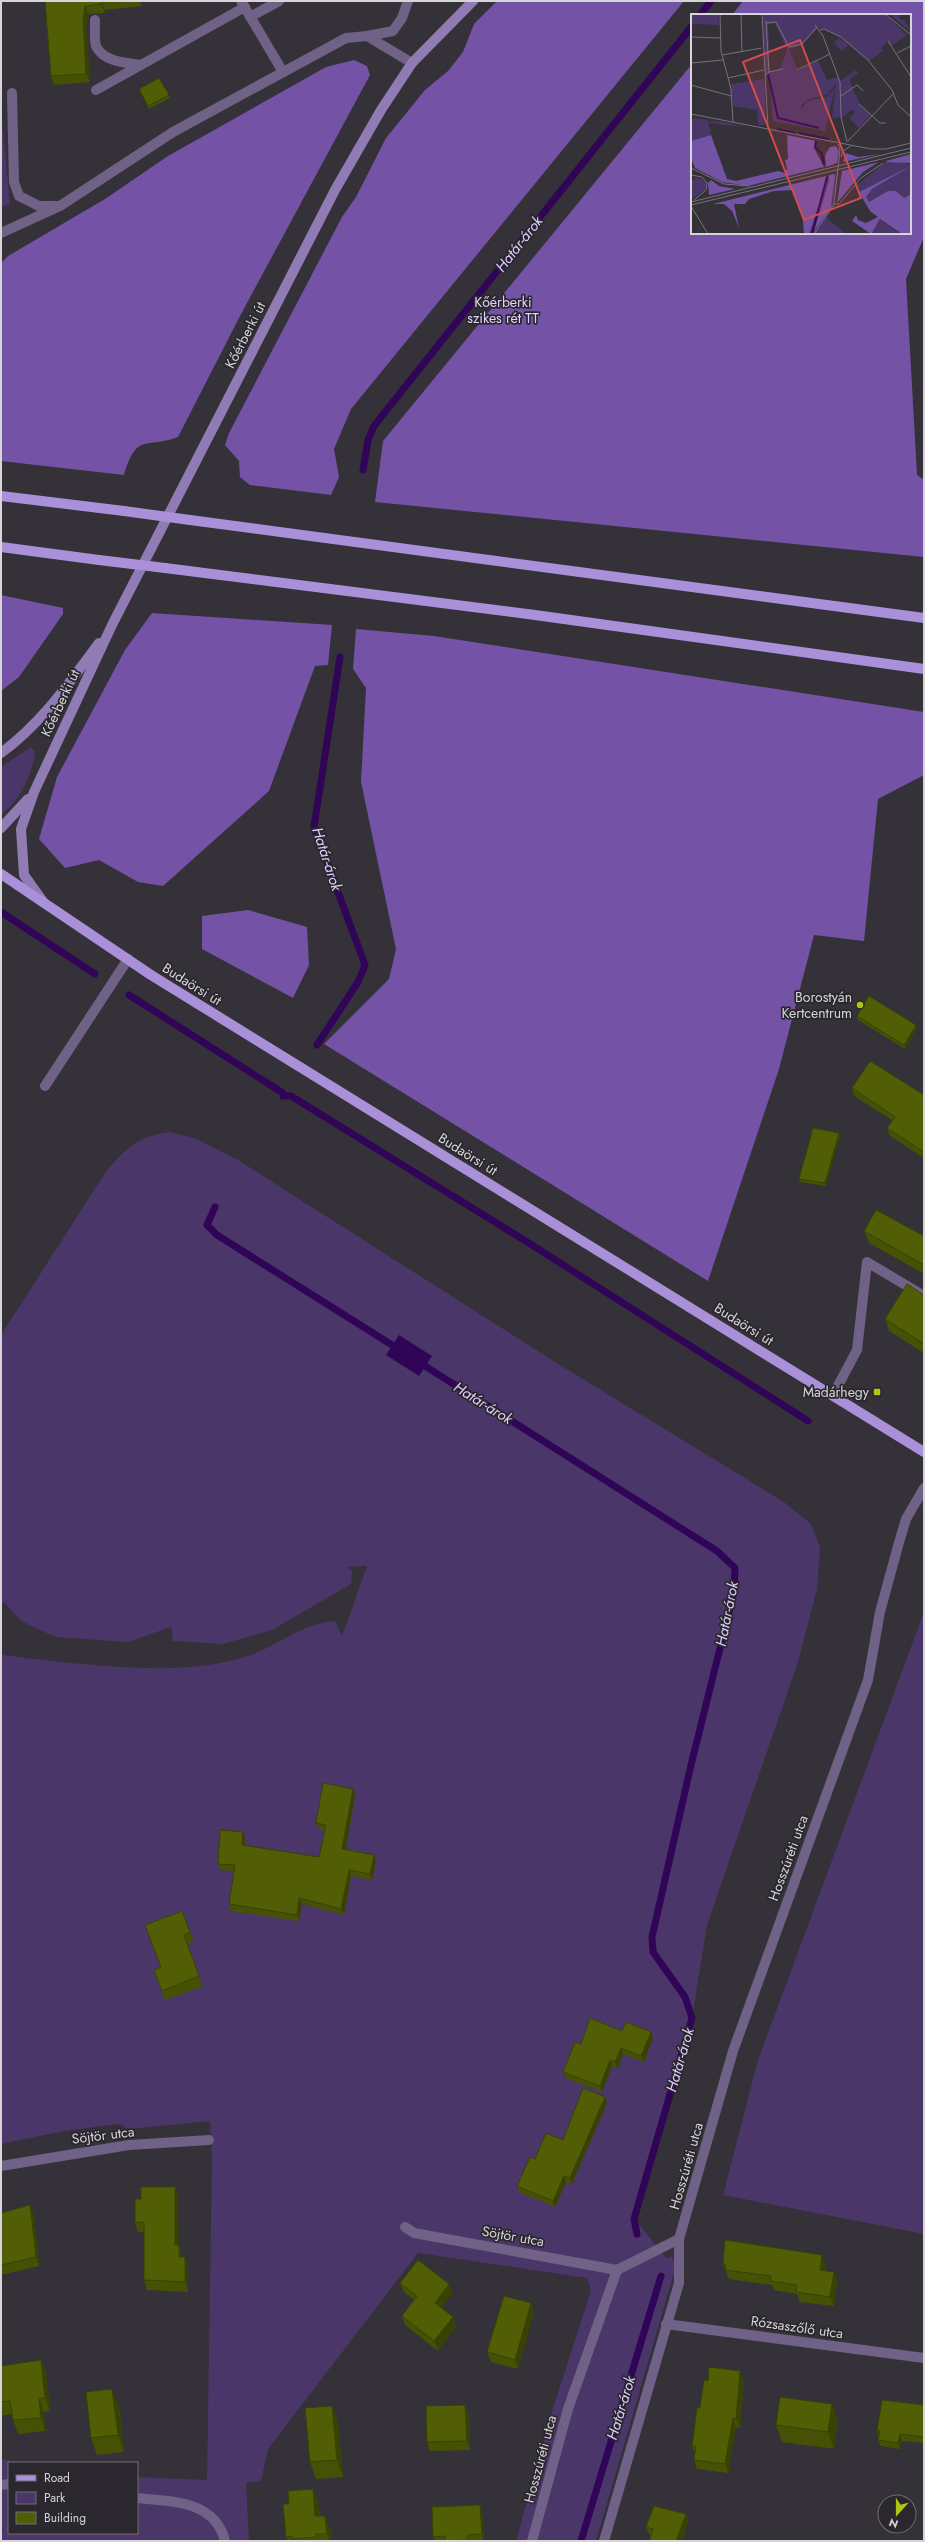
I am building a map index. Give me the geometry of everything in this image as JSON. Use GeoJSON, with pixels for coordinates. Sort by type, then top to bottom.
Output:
{"type":"FeatureCollection","features":[{"type":"Feature","properties":{"kind":"main road"},"geometry":{"type":"LineString","coordinates":[[1,496],[924,618]]}},
{"type":"Feature","properties":{"kind":"main road"},"geometry":{"type":"LineString","coordinates":[[1,547],[535,615],[924,669]]}},
{"type":"Feature","properties":{"kind":"main road","name":"Budaörsi út"},"geometry":{"type":"LineString","coordinates":[[1,874],[128,959],[924,1452]]}},
{"type":"Feature","properties":{"kind":"street"},"geometry":{"type":"LineString","coordinates":[[250,17],[279,1]]}},
{"type":"Feature","properties":{"kind":"street"},"geometry":{"type":"LineString","coordinates":[[1,233],[60,206],[173,132],[346,38],[393,31],[402,18],[408,1]]}},
{"type":"Feature","properties":{"kind":"street","name":"Kőérberki út"},"geometry":{"type":"LineString","coordinates":[[45,904],[24,875],[21,853],[21,829],[34,792],[112,625],[335,190],[381,110],[412,63],[473,1]]}},
{"type":"Feature","properties":{"kind":"street"},"geometry":{"type":"LineString","coordinates":[[96,90],[243,4],[283,72]]}},
{"type":"Feature","properties":{"kind":"street"},"geometry":{"type":"LineString","coordinates":[[94,20],[96,46],[102,54],[117,62],[141,65]]}},
{"type":"Feature","properties":{"kind":"street"},"geometry":{"type":"LineString","coordinates":[[367,36],[412,63]]}},
{"type":"Feature","properties":{"kind":"street"},"geometry":{"type":"LineString","coordinates":[[12,93],[14,182],[19,196],[39,206],[60,206]]}},
{"type":"Feature","properties":{"kind":"street","name":"Kőérberki út"},"geometry":{"type":"LineString","coordinates":[[1,752],[21,738],[50,708],[112,625]]}},
{"type":"Feature","properties":{"kind":"street","name":"Kőérberki út"},"geometry":{"type":"LineString","coordinates":[[1,828],[34,792]]}},
{"type":"Feature","properties":{"kind":"street"},"geometry":{"type":"LineString","coordinates":[[45,1086],[128,959]]}},
{"type":"Feature","properties":{"kind":"street"},"geometry":{"type":"LineString","coordinates":[[833,1395],[857,1350],[867,1262],[924,1296]]}},
{"type":"Feature","properties":{"kind":"street","name":"Hosszúréti utca"},"geometry":{"type":"LineString","coordinates":[[604,2541],[679,2283],[679,2239],[745,2016],[868,1680],[880,1612],[906,1519],[923,1490]]}},
{"type":"Feature","properties":{"kind":"street","name":"Söjtör utca"},"geometry":{"type":"LineString","coordinates":[[1,2166],[129,2145],[210,2140]]}},
{"type":"Feature","properties":{"kind":"street","name":"Söjtör utca"},"geometry":{"type":"LineString","coordinates":[[405,2227],[414,2234],[617,2270]]}},
{"type":"Feature","properties":{"kind":"street"},"geometry":{"type":"LineString","coordinates":[[617,2270],[679,2239]]}},
{"type":"Feature","properties":{"kind":"street","name":"Hosszúréti utca"},"geometry":{"type":"LineString","coordinates":[[532,2541],[568,2409],[617,2270]]}},
{"type":"Feature","properties":{"kind":"street","name":"Rózsaszőlő utca"},"geometry":{"type":"LineString","coordinates":[[666,2324],[924,2358]]}},
{"type":"Feature","properties":{"kind":"street"},"geometry":{"type":"LineString","coordinates":[[138,2498],[191,2504],[198,2507],[215,2519],[223,2530],[225,2541]]}},
{"type":"Feature","properties":{"kind":"green space"},"geometry":{"type":"Polygon","coordinates":[[[497,1],[684,1],[351,409],[334,449],[339,477],[331,495],[250,485],[240,477],[239,461],[225,445],[229,433],[342,217],[356,197],[386,138],[425,90],[448,71],[463,52],[474,24],[497,1]]]}},
{"type":"Feature","properties":{"kind":"green space","name":"Kőérberki szikes rét TT"},"geometry":{"type":"Polygon","coordinates":[[[743,1],[924,1],[924,237],[906,279],[917,475],[924,480],[924,557],[375,502],[383,441],[691,65],[691,234],[911,234],[911,14],[733,14],[743,1]]]}},
{"type":"Feature","properties":{"kind":"green space"},"geometry":{"type":"Polygon","coordinates":[[[354,60],[367,66],[370,75],[240,316],[178,437],[144,444],[138,447],[133,453],[124,475],[1,461],[1,263],[8,256],[105,199],[168,156],[326,67],[354,60]]]}},
{"type":"Feature","properties":{"kind":"green space"},"geometry":{"type":"Polygon","coordinates":[[[1,112],[10,204],[1,207],[1,112]]]}},
{"type":"Feature","properties":{"kind":"green space"},"geometry":{"type":"Polygon","coordinates":[[[1,595],[63,608],[63,614],[19,677],[1,691],[1,595]]]}},
{"type":"Feature","properties":{"kind":"green space"},"geometry":{"type":"Polygon","coordinates":[[[152,613],[332,625],[328,665],[315,666],[269,791],[163,886],[138,882],[99,860],[65,868],[39,839],[57,777],[125,650],[152,613]]]}},
{"type":"Feature","properties":{"kind":"green space"},"geometry":{"type":"Polygon","coordinates":[[[356,629],[434,636],[924,712],[924,775],[878,799],[864,941],[814,935],[779,1069],[708,1281],[324,1044],[389,979],[396,949],[361,782],[366,688],[353,669],[356,629]]]}},
{"type":"Feature","properties":{"kind":"green space"},"geometry":{"type":"Polygon","coordinates":[[[31,747],[35,752],[28,779],[14,802],[1,815],[1,767],[31,747]]]}},
{"type":"Feature","properties":{"kind":"green space"},"geometry":{"type":"Polygon","coordinates":[[[248,910],[307,927],[309,965],[293,998],[202,949],[202,916],[248,910]]]}},
{"type":"Feature","properties":{"kind":"green space"},"geometry":{"type":"Polygon","coordinates":[[[170,1132],[197,1139],[238,1160],[555,1362],[784,1502],[811,1524],[820,1547],[817,1589],[798,1662],[707,1925],[692,2018],[634,2218],[666,2258],[672,2257],[676,2266],[596,2541],[516,2541],[554,2405],[591,2291],[587,2278],[418,2253],[268,2449],[261,2481],[246,2483],[249,2541],[1,2541],[1,2460],[3,2459],[16,2462],[8,2462],[8,2534],[138,2534],[138,2477],[207,2480],[212,2158],[210,2121],[129,2129],[119,2124],[64,2131],[1,2144],[1,1654],[114,1667],[182,1667],[227,1662],[248,1656],[270,1647],[301,1630],[323,1623],[335,1621],[342,1636],[367,1566],[347,1567],[352,1571],[351,1584],[272,1630],[223,1644],[173,1641],[171,1627],[128,1642],[55,1637],[21,1621],[5,1603],[1,1602],[1,1335],[107,1170],[134,1144],[158,1134],[170,1132]]]}},
{"type":"Feature","properties":{"kind":"green space"},"geometry":{"type":"Polygon","coordinates":[[[924,1612],[924,2234],[723,2195],[758,2060],[924,1612]]]}},
{"type":"Feature","properties":{"kind":"shaded area"},"geometry":{"type":"Polygon","coordinates":[[[399,1335],[432,1356],[419,1376],[386,1355],[399,1335]]]}},
{"type":"Feature","properties":{"kind":"building"},"geometry":{"type":"Polygon","coordinates":[[[45,1],[102,1],[101,4],[85,6],[83,20],[86,74],[51,76],[45,1]]]}},
{"type":"Feature","properties":{"kind":"building"},"geometry":{"type":"Polygon","coordinates":[[[159,78],[169,95],[148,106],[139,89],[159,78]]]}},
{"type":"Feature","properties":{"kind":"building"},"geometry":{"type":"Polygon","coordinates":[[[869,996],[916,1025],[904,1045],[857,1016],[869,996]]]}},
{"type":"Feature","properties":{"kind":"building"},"geometry":{"type":"Polygon","coordinates":[[[870,1061],[924,1095],[924,1152],[887,1128],[895,1117],[852,1088],[870,1061]]]}},
{"type":"Feature","properties":{"kind":"building"},"geometry":{"type":"Polygon","coordinates":[[[813,1128],[839,1133],[825,1183],[799,1179],[813,1128]]]}},
{"type":"Feature","properties":{"kind":"building"},"geometry":{"type":"Polygon","coordinates":[[[876,1210],[924,1236],[924,1265],[864,1231],[876,1210]]]}},
{"type":"Feature","properties":{"kind":"building"},"geometry":{"type":"Polygon","coordinates":[[[907,1284],[924,1295],[924,1344],[885,1319],[907,1284]]]}},
{"type":"Feature","properties":{"kind":"building"},"geometry":{"type":"Polygon","coordinates":[[[323,1783],[353,1789],[342,1849],[374,1855],[370,1874],[349,1870],[341,1909],[299,1898],[297,1915],[229,1904],[235,1865],[218,1864],[220,1830],[243,1832],[242,1845],[319,1857],[326,1825],[316,1823],[323,1783]]]}},
{"type":"Feature","properties":{"kind":"building"},"geometry":{"type":"Polygon","coordinates":[[[182,1911],[190,1932],[184,1935],[199,1976],[162,1991],[154,1970],[161,1967],[145,1925],[182,1911]]]}},
{"type":"Feature","properties":{"kind":"building"},"geometry":{"type":"Polygon","coordinates":[[[590,2018],[622,2031],[626,2022],[651,2032],[641,2056],[621,2048],[615,2062],[610,2060],[600,2086],[563,2072],[575,2042],[581,2044],[590,2018]]]}},
{"type":"Feature","properties":{"kind":"building"},"geometry":{"type":"Polygon","coordinates":[[[583,2088],[605,2097],[570,2178],[564,2176],[553,2201],[517,2186],[530,2157],[535,2159],[546,2133],[563,2140],[583,2088]]]}},
{"type":"Feature","properties":{"kind":"building"},"geometry":{"type":"Polygon","coordinates":[[[141,2187],[175,2187],[175,2245],[179,2245],[179,2257],[185,2257],[185,2282],[144,2280],[144,2222],[135,2223],[135,2199],[141,2199],[141,2187]]]}},
{"type":"Feature","properties":{"kind":"building"},"geometry":{"type":"Polygon","coordinates":[[[30,2205],[36,2257],[1,2265],[1,2213],[30,2205]]]}},
{"type":"Feature","properties":{"kind":"building"},"geometry":{"type":"Polygon","coordinates":[[[725,2240],[822,2255],[820,2270],[834,2272],[830,2297],[796,2292],[797,2285],[770,2281],[771,2276],[725,2270],[726,2265],[723,2264],[725,2240]]]}},
{"type":"Feature","properties":{"kind":"building"},"geometry":{"type":"Polygon","coordinates":[[[418,2260],[449,2284],[435,2303],[453,2317],[434,2341],[402,2316],[417,2296],[400,2283],[418,2260]]]}},
{"type":"Feature","properties":{"kind":"building"},"geometry":{"type":"Polygon","coordinates":[[[504,2296],[531,2303],[515,2360],[487,2352],[504,2296]]]}},
{"type":"Feature","properties":{"kind":"building"},"geometry":{"type":"Polygon","coordinates":[[[41,2360],[45,2398],[39,2398],[41,2418],[13,2420],[10,2401],[1,2402],[1,2366],[41,2360]]]}},
{"type":"Feature","properties":{"kind":"building"},"geometry":{"type":"Polygon","coordinates":[[[709,2367],[740,2371],[736,2419],[733,2418],[725,2464],[694,2460],[696,2446],[692,2446],[697,2408],[700,2408],[704,2380],[708,2381],[709,2367]]]}},
{"type":"Feature","properties":{"kind":"building"},"geometry":{"type":"Polygon","coordinates":[[[112,2389],[118,2435],[91,2438],[86,2392],[112,2389]]]}},
{"type":"Feature","properties":{"kind":"building"},"geometry":{"type":"Polygon","coordinates":[[[780,2397],[832,2404],[828,2432],[776,2425],[780,2397]]]}},
{"type":"Feature","properties":{"kind":"building"},"geometry":{"type":"Polygon","coordinates":[[[882,2400],[924,2405],[924,2437],[900,2434],[898,2443],[878,2440],[880,2431],[877,2431],[882,2400]]]}},
{"type":"Feature","properties":{"kind":"building"},"geometry":{"type":"Polygon","coordinates":[[[465,2405],[467,2441],[427,2442],[426,2406],[465,2405]]]}},
{"type":"Feature","properties":{"kind":"building"},"geometry":{"type":"Polygon","coordinates":[[[332,2406],[337,2460],[310,2462],[305,2408],[332,2406]]]}},
{"type":"Feature","properties":{"kind":"building"},"geometry":{"type":"Polygon","coordinates":[[[313,2489],[315,2516],[325,2516],[327,2534],[316,2534],[316,2537],[292,2539],[292,2536],[286,2537],[283,2504],[289,2504],[288,2491],[313,2489]]]}},
{"type":"Feature","properties":{"kind":"building"},"geometry":{"type":"Polygon","coordinates":[[[480,2505],[482,2534],[468,2535],[468,2540],[445,2541],[445,2536],[433,2537],[432,2507],[480,2505]]]}},
{"type":"Feature","properties":{"kind":"building"},"geometry":{"type":"Polygon","coordinates":[[[654,2506],[686,2514],[676,2541],[649,2541],[653,2529],[646,2527],[654,2506]]]}},
{"type":"Feature","properties":{"kind":"waterway","name":"Határ-árok"},"geometry":{"type":"LineString","coordinates":[[701,14],[711,1]]}},
{"type":"Feature","properties":{"kind":"waterway","name":"Határ-árok"},"geometry":{"type":"LineString","coordinates":[[363,470],[368,440],[374,426],[691,27]]}},
{"type":"Feature","properties":{"kind":"waterway","name":"Határ-árok"},"geometry":{"type":"LineString","coordinates":[[317,1045],[358,982],[365,965],[314,827],[340,657]]}},
{"type":"Feature","properties":{"kind":"waterway"},"geometry":{"type":"LineString","coordinates":[[1,912],[95,974]]}},
{"type":"Feature","properties":{"kind":"waterway"},"geometry":{"type":"LineString","coordinates":[[129,995],[283,1093],[283,1096],[291,1096],[532,1245],[808,1421]]}},
{"type":"Feature","properties":{"kind":"waterway","name":"Határ-árok"},"geometry":{"type":"LineString","coordinates":[[215,1207],[207,1225],[217,1235],[400,1350]]}},
{"type":"Feature","properties":{"kind":"waterway","name":"Határ-árok"},"geometry":{"type":"LineString","coordinates":[[417,1361],[717,1551],[735,1568],[734,1592],[691,1765],[652,1937],[653,1952],[685,1997],[692,2018],[634,2219],[637,2234]]}},
{"type":"Feature","properties":{"kind":"waterway","name":"Határ-árok"},"geometry":{"type":"LineString","coordinates":[[581,2541],[661,2276]]}},
{"type":"Feature","properties":{"kind":"place","name":"Borostyán Kertcentrum"},"geometry":{"type":"Point","coordinates":[860,1005]}},
{"type":"Feature","properties":{"kind":"place","name":"Madárhegy"},"geometry":{"type":"Point","coordinates":[877,1392]}}]}
